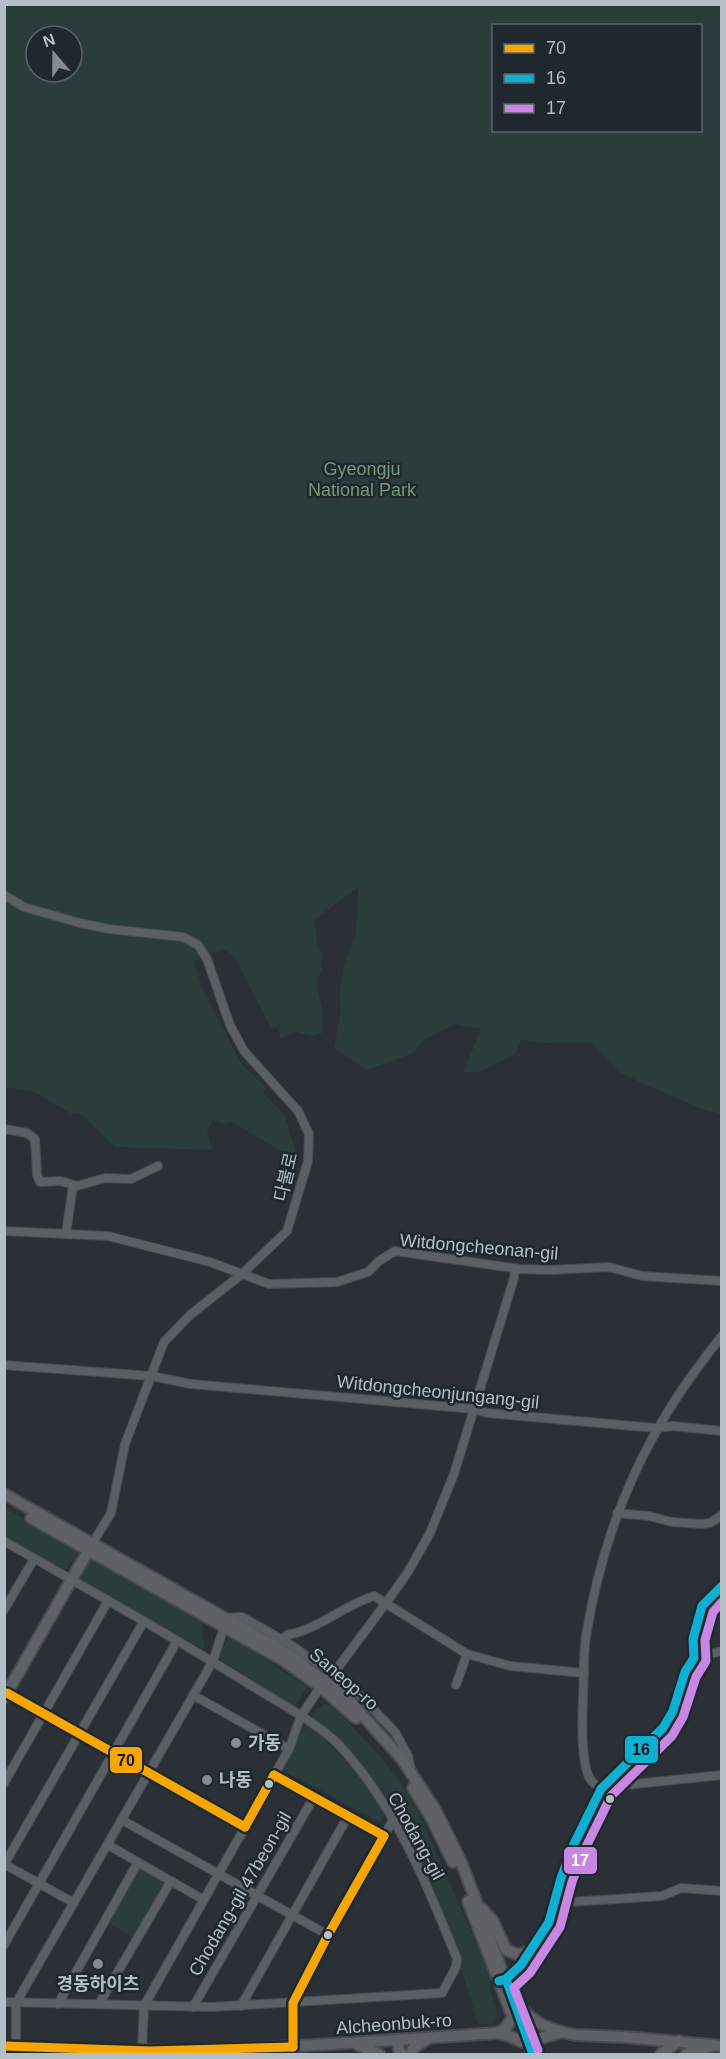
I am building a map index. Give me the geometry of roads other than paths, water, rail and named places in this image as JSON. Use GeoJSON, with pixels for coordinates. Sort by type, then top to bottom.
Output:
{"type":"FeatureCollection","features":[{"type":"Feature","properties":{"kind":"street","name":"다불로"},"geometry":{"type":"LineString","coordinates":[[4,895],[24,907],[80,923],[109,929],[183,937],[198,945],[207,959],[230,1025],[244,1051],[298,1111],[309,1134],[308,1161],[287,1231],[242,1274],[190,1316],[164,1342],[125,1444],[111,1513],[90,1547]]}},
{"type":"Feature","properties":{"kind":"street"},"geometry":{"type":"LineString","coordinates":[[4,1130],[27,1133],[35,1139],[38,1181],[43,1183],[61,1181],[83,1185],[105,1178],[131,1179],[158,1166]]}},
{"type":"Feature","properties":{"kind":"street"},"geometry":{"type":"LineString","coordinates":[[66,1234],[73,1185]]}},
{"type":"Feature","properties":{"kind":"street","name":"Witdongcheonan-gil"},"geometry":{"type":"LineString","coordinates":[[4,1231],[108,1236],[210,1262],[269,1284],[337,1282],[368,1272],[379,1261],[395,1251],[515,1268],[551,1270],[609,1267],[642,1275],[722,1281]]}},
{"type":"Feature","properties":{"kind":"street"},"geometry":{"type":"LineString","coordinates":[[142,2052],[144,2006],[289,1749],[301,1716],[326,1680],[386,1604],[408,1572],[430,1533],[454,1474],[514,1278],[515,1268]]}},
{"type":"Feature","properties":{"kind":"street"},"geometry":{"type":"LineString","coordinates":[[722,1336],[681,1389],[656,1428],[617,1513],[586,1637],[582,1721],[585,1767],[590,1779],[603,1788],[722,1775]]}},
{"type":"Feature","properties":{"kind":"street","name":"Witdongcheonjungang-gil"},"geometry":{"type":"LineString","coordinates":[[4,1365],[151,1376],[191,1383],[474,1409],[487,1413],[656,1428],[674,1426],[722,1431]]}},
{"type":"Feature","properties":{"kind":"street","name":"Saneop-ro"},"geometry":{"type":"LineString","coordinates":[[4,1494],[90,1547]]}},
{"type":"Feature","properties":{"kind":"street","name":"Saneop-ro"},"geometry":{"type":"LineString","coordinates":[[4,1503],[288,1653],[347,1698],[402,1759],[436,1811],[452,1841],[477,1905],[512,2018],[529,2051]]}},
{"type":"Feature","properties":{"kind":"street"},"geometry":{"type":"LineString","coordinates":[[617,1513],[650,1516],[672,1522],[702,1524],[722,1515]]}},
{"type":"Feature","properties":{"kind":"street","name":"Chodang-gil"},"geometry":{"type":"LineString","coordinates":[[4,1541],[213,1661],[301,1716],[337,1743],[360,1769],[393,1820],[434,1900],[457,1959],[456,1967],[442,1993],[193,2007],[4,2002]]}},
{"type":"Feature","properties":{"kind":"street"},"geometry":{"type":"LineString","coordinates":[[90,1547],[6,1696],[44,1714],[245,1827]]}},
{"type":"Feature","properties":{"kind":"street"},"geometry":{"type":"LineString","coordinates":[[4,1610],[34,1559]]}},
{"type":"Feature","properties":{"kind":"street"},"geometry":{"type":"LineString","coordinates":[[502,1980],[521,1965],[549,1922],[561,1878],[573,1846],[603,1788],[663,1728],[673,1711],[685,1672],[694,1658],[693,1639],[702,1606],[722,1586]]}},
{"type":"Feature","properties":{"kind":"street"},"geometry":{"type":"LineString","coordinates":[[282,1640],[286,1635],[304,1632],[341,1610],[374,1596],[467,1654],[510,1666],[584,1673]]}},
{"type":"Feature","properties":{"kind":"street"},"geometry":{"type":"LineString","coordinates":[[4,1783],[108,1601]]}},
{"type":"Feature","properties":{"kind":"street"},"geometry":{"type":"LineString","coordinates":[[10,2047],[16,2004],[213,1661],[226,1622],[242,1617],[282,1640],[326,1680]]}},
{"type":"Feature","properties":{"kind":"street"},"geometry":{"type":"LineString","coordinates":[[74,1904],[5,1865],[144,1621]]}},
{"type":"Feature","properties":{"kind":"street"},"geometry":{"type":"LineString","coordinates":[[4,1945],[177,1641]]}},
{"type":"Feature","properties":{"kind":"street"},"geometry":{"type":"LineString","coordinates":[[694,1658],[722,1651]]}},
{"type":"Feature","properties":{"kind":"street"},"geometry":{"type":"LineString","coordinates":[[456,1685],[467,1654]]}},
{"type":"Feature","properties":{"kind":"street","name":"Saneop-ro"},"geometry":{"type":"LineString","coordinates":[[326,1680],[400,1767],[432,1819],[461,1881],[502,1980],[512,1995],[529,2051]]}},
{"type":"Feature","properties":{"kind":"street"},"geometry":{"type":"LineString","coordinates":[[193,1695],[289,1749]]}},
{"type":"Feature","properties":{"kind":"street"},"geometry":{"type":"LineString","coordinates":[[274,1775],[384,1836]]}},
{"type":"Feature","properties":{"kind":"street","name":"Chodang-gil 47beon-gil"},"geometry":{"type":"LineString","coordinates":[[193,2007],[314,1797]]}},
{"type":"Feature","properties":{"kind":"street"},"geometry":{"type":"LineString","coordinates":[[241,2006],[348,1816]]}},
{"type":"Feature","properties":{"kind":"street"},"geometry":{"type":"LineString","coordinates":[[122,1820],[328,1935]]}},
{"type":"Feature","properties":{"kind":"street"},"geometry":{"type":"LineString","coordinates":[[293,2047],[293,2003],[328,1935],[393,1820]]}},
{"type":"Feature","properties":{"kind":"street"},"geometry":{"type":"LineString","coordinates":[[108,1845],[204,1900]]}},
{"type":"Feature","properties":{"kind":"street"},"geometry":{"type":"LineString","coordinates":[[58,2004],[138,1862]]}},
{"type":"Feature","properties":{"kind":"street"},"geometry":{"type":"LineString","coordinates":[[99,2004],[171,1881]]}},
{"type":"Feature","properties":{"kind":"street"},"geometry":{"type":"LineString","coordinates":[[555,1903],[662,1896],[681,1888],[722,1892]]}},
{"type":"Feature","properties":{"kind":"street"},"geometry":{"type":"LineString","coordinates":[[477,1905],[493,1921],[506,1950],[519,1955],[533,1949]]}},
{"type":"Feature","properties":{"kind":"street"},"geometry":{"type":"LineString","coordinates":[[512,1995],[532,2020],[545,2027],[575,2036],[718,2045]]}},
{"type":"Feature","properties":{"kind":"street"},"geometry":{"type":"LineString","coordinates":[[497,2033],[505,2029],[512,2018]]}},
{"type":"Feature","properties":{"kind":"street"},"geometry":{"type":"LineString","coordinates":[[497,2033],[509,2036],[529,2051],[538,2039],[562,2032]]}},
{"type":"Feature","properties":{"kind":"street","name":"Alcheonbuk-ro"},"geometry":{"type":"LineString","coordinates":[[10,2047],[142,2052],[354,2044],[497,2033]]}},
{"type":"Feature","properties":{"kind":"street"},"geometry":{"type":"LineString","coordinates":[[412,2055],[413,2048],[430,2037]]}},
{"type":"Feature","properties":{"kind":"street"},"geometry":{"type":"LineString","coordinates":[[398,2040],[399,2051],[402,2055]]}},
{"type":"Feature","properties":{"kind":"street"},"geometry":{"type":"LineString","coordinates":[[662,2055],[679,2041]]}},
{"type":"Feature","properties":{"kind":"street"},"geometry":{"type":"LineString","coordinates":[[354,2044],[379,2055]]}},
{"type":"Feature","properties":{"kind":"street"},"geometry":{"type":"LineString","coordinates":[[686,2055],[718,2045]]}},
{"type":"Feature","properties":{"kind":"place","name":"가동"},"geometry":{"type":"Point","coordinates":[236,1743]}},
{"type":"Feature","properties":{"kind":"place","name":"나동"},"geometry":{"type":"Point","coordinates":[207,1780]}},
{"type":"Feature","properties":{"kind":"place","name":"경동하이츠"},"geometry":{"type":"Point","coordinates":[98,1964]}},
{"type":"Feature","properties":{"kind":"park label","name":"Gyeongju National Park"},"geometry":{"type":"Point","coordinates":[362,479]}}]}
